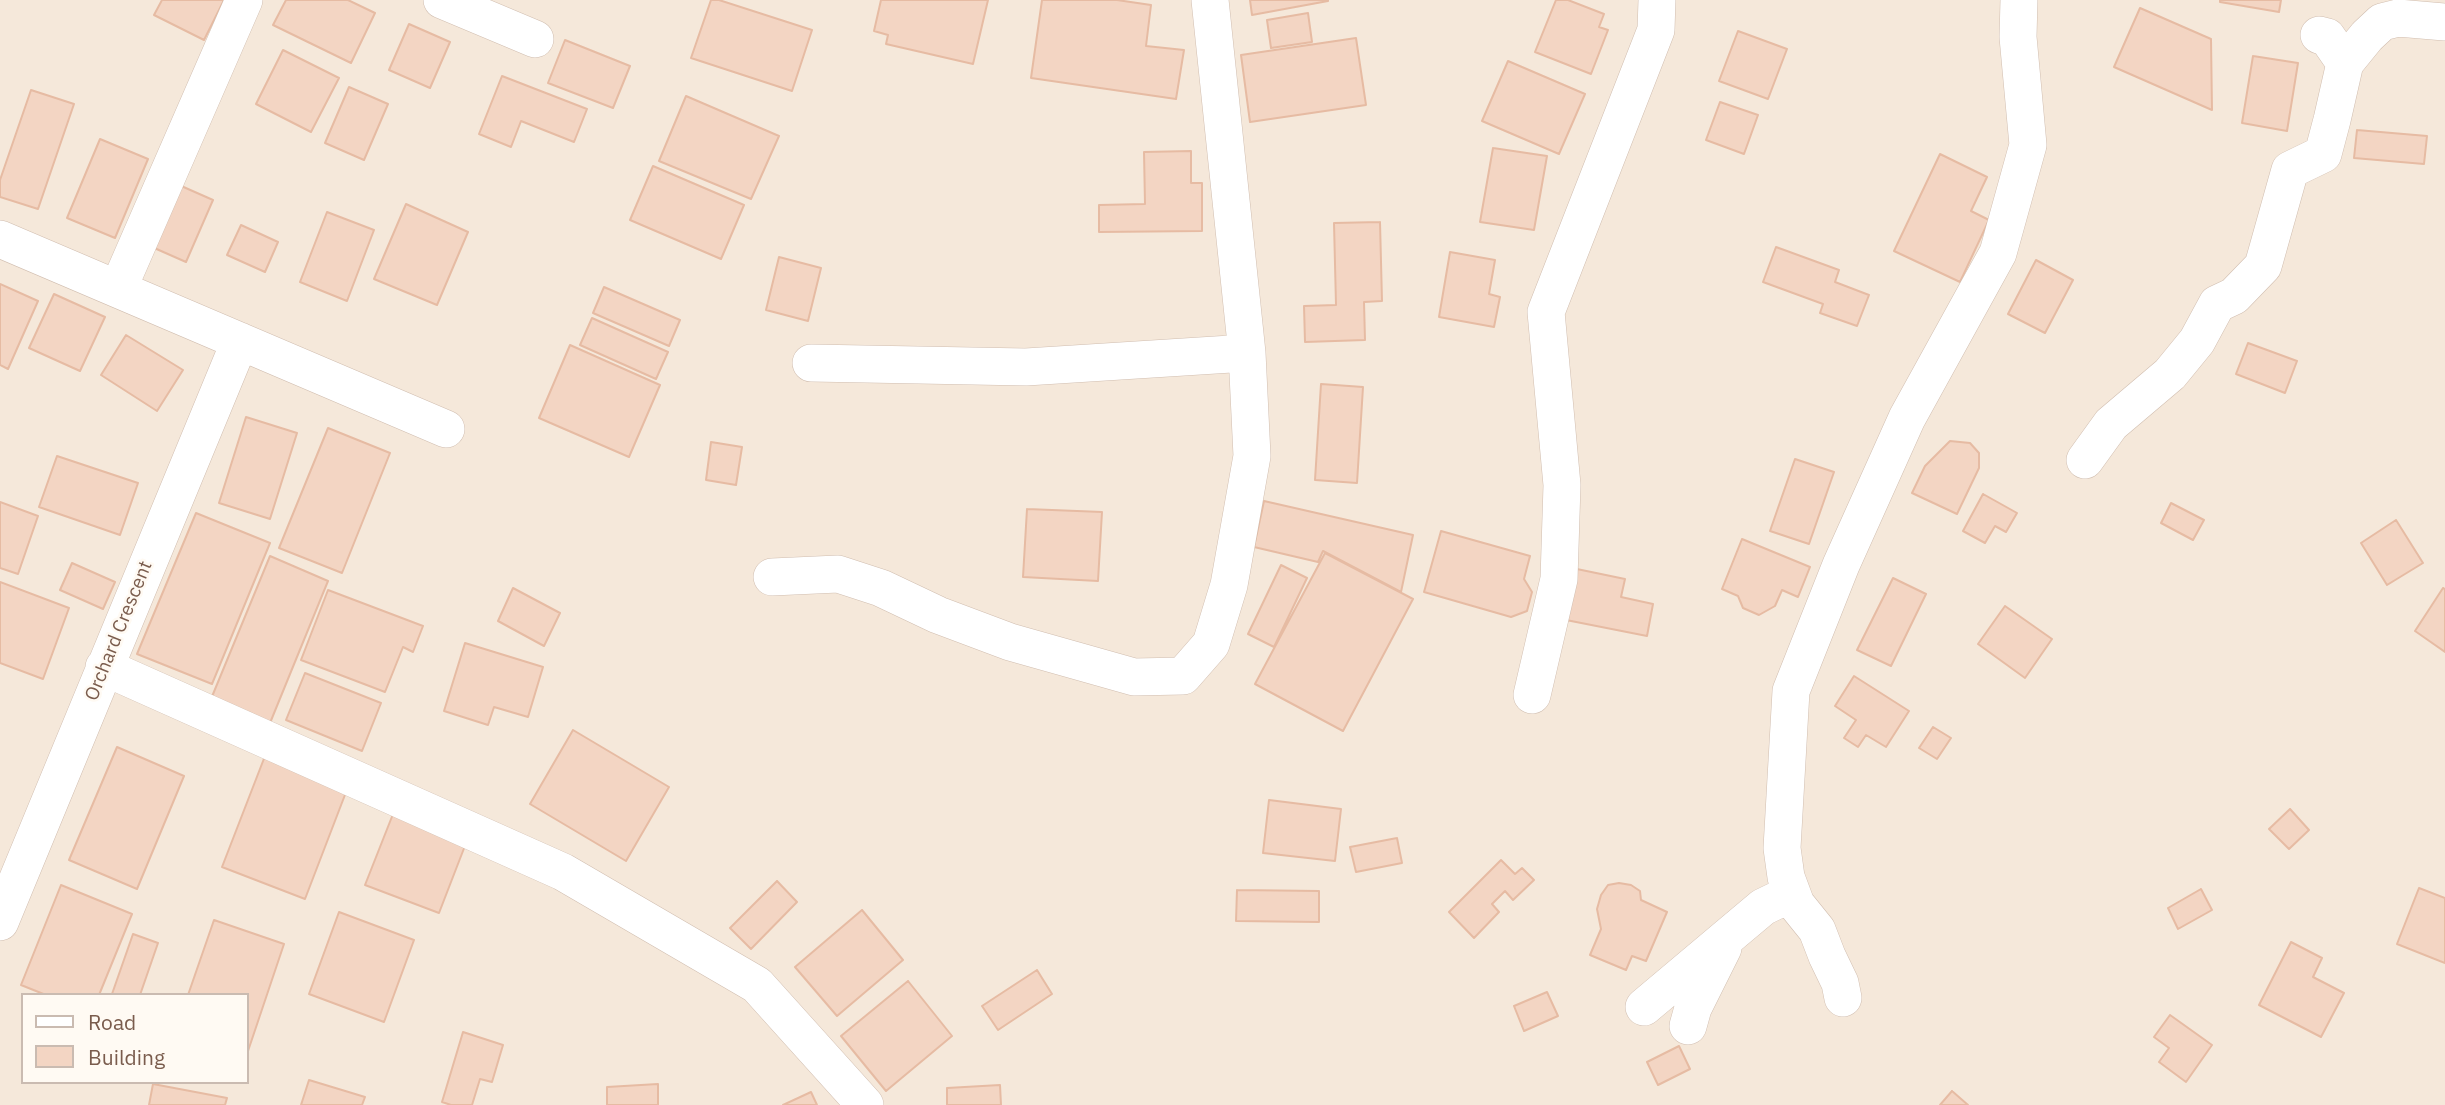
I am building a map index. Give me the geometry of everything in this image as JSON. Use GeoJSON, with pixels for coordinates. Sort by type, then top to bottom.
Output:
{"type":"FeatureCollection","features":[{"type":"Feature","properties":{"kind":"street"},"geometry":{"type":"LineString","coordinates":[[118,289],[244,0]]}},
{"type":"Feature","properties":{"kind":"street"},"geometry":{"type":"LineString","coordinates":[[442,0],[535,39]]}},
{"type":"Feature","properties":{"kind":"street"},"geometry":{"type":"LineString","coordinates":[[772,577],[838,574],[1010,642],[1134,677],[1183,676],[1211,644],[1229,585],[1252,456],[1247,353],[1210,0]]}},
{"type":"Feature","properties":{"kind":"street"},"geometry":{"type":"LineString","coordinates":[[1532,695],[1559,579],[1562,485],[1546,312],[1656,30],[1657,0]]}},
{"type":"Feature","properties":{"kind":"street"},"geometry":{"type":"LineString","coordinates":[[1843,998],[1840,983],[1817,930],[1796,904],[1786,877],[1782,848],[1791,691],[1841,565],[1907,418],[1998,253],[2028,145],[2018,37],[2019,0]]}},
{"type":"Feature","properties":{"kind":"street"},"geometry":{"type":"LineString","coordinates":[[2085,460],[2111,424],[2170,374],[2197,341],[2217,304],[2234,296],[2263,266],[2290,170],[2323,154],[2345,63],[2367,36],[2382,22],[2398,18],[2445,22]]}},
{"type":"Feature","properties":{"kind":"street"},"geometry":{"type":"LineString","coordinates":[[2319,35],[2327,37],[2345,63]]}},
{"type":"Feature","properties":{"kind":"street"},"geometry":{"type":"LineString","coordinates":[[0,239],[446,429]]}},
{"type":"Feature","properties":{"kind":"street","name":"Orchard Crescent"},"geometry":{"type":"LineString","coordinates":[[0,922],[240,341]]}},
{"type":"Feature","properties":{"kind":"street"},"geometry":{"type":"LineString","coordinates":[[811,363],[1026,367],[1247,353]]}},
{"type":"Feature","properties":{"kind":"street"},"geometry":{"type":"LineString","coordinates":[[104,667],[563,872],[757,985],[865,1105]]}},
{"type":"Feature","properties":{"kind":"street"},"geometry":{"type":"LineString","coordinates":[[1644,1007],[1763,907],[1792,893]]}},
{"type":"Feature","properties":{"kind":"street"},"geometry":{"type":"LineString","coordinates":[[1688,1026],[1693,1008],[1730,934]]}},
{"type":"Feature","properties":{"kind":"shaded area"},"geometry":{"type":"Polygon","coordinates":[[[0,0],[2445,0],[2445,1105],[0,1105],[0,0]]]}},
{"type":"Feature","properties":{"kind":"building"},"geometry":{"type":"Polygon","coordinates":[[[162,0],[224,0],[204,40],[154,15],[162,0]]]}},
{"type":"Feature","properties":{"kind":"building"},"geometry":{"type":"Polygon","coordinates":[[[286,0],[348,0],[375,13],[351,63],[273,25],[286,0]]]}},
{"type":"Feature","properties":{"kind":"building"},"geometry":{"type":"Polygon","coordinates":[[[711,0],[719,0],[812,30],[792,91],[691,58],[711,0]]]}},
{"type":"Feature","properties":{"kind":"building"},"geometry":{"type":"Polygon","coordinates":[[[881,0],[988,0],[973,64],[886,44],[888,35],[874,31],[881,0]]]}},
{"type":"Feature","properties":{"kind":"building"},"geometry":{"type":"Polygon","coordinates":[[[1042,0],[1117,0],[1151,5],[1146,46],[1184,50],[1176,99],[1031,78],[1042,0]]]}},
{"type":"Feature","properties":{"kind":"building"},"geometry":{"type":"Polygon","coordinates":[[[1250,0],[1328,0],[1328,1],[1252,15],[1250,0]]]}},
{"type":"Feature","properties":{"kind":"building"},"geometry":{"type":"Polygon","coordinates":[[[1556,0],[1568,0],[1604,14],[1599,27],[1608,30],[1591,74],[1535,52],[1556,0]]]}},
{"type":"Feature","properties":{"kind":"building"},"geometry":{"type":"Polygon","coordinates":[[[2220,0],[2281,0],[2279,12],[2220,0]]]}},
{"type":"Feature","properties":{"kind":"building"},"geometry":{"type":"Polygon","coordinates":[[[2140,8],[2211,39],[2212,110],[2114,67],[2140,8]]]}},
{"type":"Feature","properties":{"kind":"building"},"geometry":{"type":"Polygon","coordinates":[[[1308,13],[1312,42],[1271,48],[1267,20],[1308,13]]]}},
{"type":"Feature","properties":{"kind":"building"},"geometry":{"type":"Polygon","coordinates":[[[409,24],[450,42],[430,88],[389,70],[409,24]]]}},
{"type":"Feature","properties":{"kind":"building"},"geometry":{"type":"Polygon","coordinates":[[[1738,31],[1787,49],[1768,99],[1719,81],[1738,31]]]}},
{"type":"Feature","properties":{"kind":"building"},"geometry":{"type":"Polygon","coordinates":[[[1356,38],[1366,105],[1250,122],[1241,55],[1356,38]]]}},
{"type":"Feature","properties":{"kind":"building"},"geometry":{"type":"Polygon","coordinates":[[[565,40],[630,66],[613,108],[548,83],[565,40]]]}},
{"type":"Feature","properties":{"kind":"building"},"geometry":{"type":"Polygon","coordinates":[[[283,50],[339,78],[311,132],[256,104],[283,50]]]}},
{"type":"Feature","properties":{"kind":"building"},"geometry":{"type":"Polygon","coordinates":[[[2253,56],[2298,63],[2287,131],[2242,123],[2253,56]]]}},
{"type":"Feature","properties":{"kind":"building"},"geometry":{"type":"Polygon","coordinates":[[[1508,61],[1585,94],[1559,154],[1482,121],[1508,61]]]}},
{"type":"Feature","properties":{"kind":"building"},"geometry":{"type":"Polygon","coordinates":[[[502,76],[587,109],[574,142],[521,121],[511,147],[479,134],[502,76]]]}},
{"type":"Feature","properties":{"kind":"building"},"geometry":{"type":"Polygon","coordinates":[[[349,87],[388,104],[364,160],[325,143],[349,87]]]}},
{"type":"Feature","properties":{"kind":"building"},"geometry":{"type":"Polygon","coordinates":[[[31,90],[74,104],[38,209],[0,197],[0,180],[31,90]]]}},
{"type":"Feature","properties":{"kind":"building"},"geometry":{"type":"Polygon","coordinates":[[[686,96],[779,136],[751,199],[659,161],[686,96]]]}},
{"type":"Feature","properties":{"kind":"building"},"geometry":{"type":"Polygon","coordinates":[[[1720,102],[1758,115],[1744,154],[1706,140],[1720,102]]]}},
{"type":"Feature","properties":{"kind":"building"},"geometry":{"type":"Polygon","coordinates":[[[2357,130],[2427,136],[2424,164],[2354,158],[2357,130]]]}},
{"type":"Feature","properties":{"kind":"building"},"geometry":{"type":"Polygon","coordinates":[[[100,139],[148,159],[115,238],[67,218],[100,139]]]}},
{"type":"Feature","properties":{"kind":"building"},"geometry":{"type":"Polygon","coordinates":[[[1493,148],[1547,156],[1534,230],[1480,222],[1493,148]]]}},
{"type":"Feature","properties":{"kind":"building"},"geometry":{"type":"Polygon","coordinates":[[[1191,151],[1191,183],[1202,183],[1202,231],[1099,232],[1099,205],[1145,204],[1144,152],[1191,151]]]}},
{"type":"Feature","properties":{"kind":"building"},"geometry":{"type":"Polygon","coordinates":[[[1940,154],[1987,177],[1971,211],[1989,220],[1960,282],[1894,251],[1940,154]]]}},
{"type":"Feature","properties":{"kind":"building"},"geometry":{"type":"Polygon","coordinates":[[[653,166],[744,205],[721,259],[630,220],[653,166]]]}},
{"type":"Feature","properties":{"kind":"building"},"geometry":{"type":"Polygon","coordinates":[[[179,185],[213,200],[186,262],[152,247],[179,185]]]}},
{"type":"Feature","properties":{"kind":"building"},"geometry":{"type":"Polygon","coordinates":[[[406,204],[468,232],[437,305],[374,279],[406,204]]]}},
{"type":"Feature","properties":{"kind":"building"},"geometry":{"type":"Polygon","coordinates":[[[327,212],[374,230],[347,301],[300,282],[327,212]]]}},
{"type":"Feature","properties":{"kind":"building"},"geometry":{"type":"Polygon","coordinates":[[[1380,222],[1382,301],[1364,302],[1365,340],[1305,342],[1304,306],[1336,305],[1334,223],[1380,222]]]}},
{"type":"Feature","properties":{"kind":"building"},"geometry":{"type":"Polygon","coordinates":[[[241,225],[278,242],[265,272],[227,255],[241,225]]]}},
{"type":"Feature","properties":{"kind":"building"},"geometry":{"type":"Polygon","coordinates":[[[1776,247],[1839,270],[1835,282],[1869,295],[1857,326],[1820,313],[1823,304],[1763,282],[1776,247]]]}},
{"type":"Feature","properties":{"kind":"building"},"geometry":{"type":"Polygon","coordinates":[[[1450,252],[1495,260],[1489,294],[1500,297],[1494,327],[1439,317],[1450,252]]]}},
{"type":"Feature","properties":{"kind":"building"},"geometry":{"type":"Polygon","coordinates":[[[779,257],[821,268],[808,321],[766,310],[779,257]]]}},
{"type":"Feature","properties":{"kind":"building"},"geometry":{"type":"Polygon","coordinates":[[[2036,260],[2073,280],[2045,333],[2008,314],[2036,260]]]}},
{"type":"Feature","properties":{"kind":"building"},"geometry":{"type":"Polygon","coordinates":[[[0,284],[38,301],[8,369],[0,365],[0,284]]]}},
{"type":"Feature","properties":{"kind":"building"},"geometry":{"type":"Polygon","coordinates":[[[604,287],[680,320],[669,346],[593,313],[604,287]]]}},
{"type":"Feature","properties":{"kind":"building"},"geometry":{"type":"Polygon","coordinates":[[[54,294],[105,317],[80,371],[29,348],[54,294]]]}},
{"type":"Feature","properties":{"kind":"building"},"geometry":{"type":"Polygon","coordinates":[[[592,318],[668,352],[656,379],[580,345],[592,318]]]}},
{"type":"Feature","properties":{"kind":"building"},"geometry":{"type":"Polygon","coordinates":[[[126,335],[183,370],[157,411],[101,375],[126,335]]]}},
{"type":"Feature","properties":{"kind":"building"},"geometry":{"type":"Polygon","coordinates":[[[2248,343],[2297,361],[2285,393],[2236,374],[2248,343]]]}},
{"type":"Feature","properties":{"kind":"building"},"geometry":{"type":"Polygon","coordinates":[[[570,345],[660,385],[629,457],[539,418],[570,345]]]}},
{"type":"Feature","properties":{"kind":"building"},"geometry":{"type":"Polygon","coordinates":[[[1321,384],[1363,387],[1357,483],[1315,480],[1321,384]]]}},
{"type":"Feature","properties":{"kind":"building"},"geometry":{"type":"Polygon","coordinates":[[[246,417],[297,433],[270,519],[219,503],[246,417]]]}},
{"type":"Feature","properties":{"kind":"building"},"geometry":{"type":"Polygon","coordinates":[[[328,428],[390,453],[342,573],[279,548],[328,428]]]}},
{"type":"Feature","properties":{"kind":"building"},"geometry":{"type":"Polygon","coordinates":[[[1950,441],[1970,443],[1979,453],[1979,468],[1957,514],[1912,493],[1925,466],[1950,441]]]}},
{"type":"Feature","properties":{"kind":"building"},"geometry":{"type":"Polygon","coordinates":[[[711,442],[742,447],[736,485],[706,480],[711,442]]]}},
{"type":"Feature","properties":{"kind":"building"},"geometry":{"type":"Polygon","coordinates":[[[57,456],[138,483],[120,535],[39,507],[57,456]]]}},
{"type":"Feature","properties":{"kind":"building"},"geometry":{"type":"Polygon","coordinates":[[[1795,459],[1834,472],[1809,544],[1770,531],[1795,459]]]}},
{"type":"Feature","properties":{"kind":"building"},"geometry":{"type":"Polygon","coordinates":[[[1983,494],[2017,513],[2006,532],[1995,526],[1985,543],[1963,531],[1983,494]]]}},
{"type":"Feature","properties":{"kind":"building"},"geometry":{"type":"Polygon","coordinates":[[[1264,501],[1413,535],[1401,592],[1323,551],[1318,562],[1254,547],[1264,501]]]}},
{"type":"Feature","properties":{"kind":"building"},"geometry":{"type":"Polygon","coordinates":[[[0,502],[38,516],[18,574],[0,568],[0,502]]]}},
{"type":"Feature","properties":{"kind":"building"},"geometry":{"type":"Polygon","coordinates":[[[2171,503],[2204,520],[2193,540],[2161,523],[2171,503]]]}},
{"type":"Feature","properties":{"kind":"building"},"geometry":{"type":"Polygon","coordinates":[[[1027,509],[1102,512],[1098,581],[1023,577],[1027,509]]]}},
{"type":"Feature","properties":{"kind":"building"},"geometry":{"type":"Polygon","coordinates":[[[196,513],[270,543],[212,684],[137,654],[196,513]]]}},
{"type":"Feature","properties":{"kind":"building"},"geometry":{"type":"Polygon","coordinates":[[[2396,520],[2423,563],[2387,585],[2361,543],[2396,520]]]}},
{"type":"Feature","properties":{"kind":"building"},"geometry":{"type":"Polygon","coordinates":[[[1441,531],[1530,556],[1524,579],[1532,592],[1527,611],[1511,617],[1424,592],[1441,531]]]}},
{"type":"Feature","properties":{"kind":"building"},"geometry":{"type":"Polygon","coordinates":[[[1742,539],[1810,567],[1798,597],[1782,590],[1775,606],[1759,615],[1743,608],[1738,596],[1722,589],[1742,539]]]}},
{"type":"Feature","properties":{"kind":"building"},"geometry":{"type":"Polygon","coordinates":[[[1325,553],[1413,599],[1343,731],[1255,684],[1325,553]]]}},
{"type":"Feature","properties":{"kind":"building"},"geometry":{"type":"Polygon","coordinates":[[[270,556],[328,581],[270,723],[211,699],[270,556]]]}},
{"type":"Feature","properties":{"kind":"building"},"geometry":{"type":"Polygon","coordinates":[[[72,563],[115,582],[103,609],[60,590],[72,563]]]}},
{"type":"Feature","properties":{"kind":"building"},"geometry":{"type":"Polygon","coordinates":[[[1281,565],[1307,578],[1274,647],[1248,634],[1281,565]]]}},
{"type":"Feature","properties":{"kind":"building"},"geometry":{"type":"Polygon","coordinates":[[[1572,568],[1625,579],[1621,597],[1653,604],[1647,636],[1561,619],[1572,568]]]}},
{"type":"Feature","properties":{"kind":"building"},"geometry":{"type":"Polygon","coordinates":[[[1893,578],[1926,594],[1891,666],[1857,650],[1893,578]]]}},
{"type":"Feature","properties":{"kind":"building"},"geometry":{"type":"Polygon","coordinates":[[[0,582],[69,608],[43,679],[0,663],[0,582]]]}},
{"type":"Feature","properties":{"kind":"building"},"geometry":{"type":"Polygon","coordinates":[[[513,588],[560,613],[544,646],[498,621],[513,588]]]}},
{"type":"Feature","properties":{"kind":"building"},"geometry":{"type":"Polygon","coordinates":[[[2443,588],[2445,589],[2445,652],[2415,631],[2443,588]]]}},
{"type":"Feature","properties":{"kind":"building"},"geometry":{"type":"Polygon","coordinates":[[[328,590],[423,626],[413,652],[403,647],[385,692],[301,660],[328,590]]]}},
{"type":"Feature","properties":{"kind":"building"},"geometry":{"type":"Polygon","coordinates":[[[2005,606],[2052,639],[2025,678],[1978,644],[2005,606]]]}},
{"type":"Feature","properties":{"kind":"building"},"geometry":{"type":"Polygon","coordinates":[[[465,643],[543,667],[528,717],[494,707],[488,725],[444,711],[465,643]]]}},
{"type":"Feature","properties":{"kind":"building"},"geometry":{"type":"Polygon","coordinates":[[[305,673],[381,703],[362,751],[286,720],[305,673]]]}},
{"type":"Feature","properties":{"kind":"building"},"geometry":{"type":"Polygon","coordinates":[[[1854,676],[1909,711],[1886,747],[1866,735],[1858,747],[1844,738],[1856,720],[1835,706],[1854,676]]]}},
{"type":"Feature","properties":{"kind":"building"},"geometry":{"type":"Polygon","coordinates":[[[1933,727],[1951,738],[1937,759],[1919,748],[1933,727]]]}},
{"type":"Feature","properties":{"kind":"building"},"geometry":{"type":"Polygon","coordinates":[[[573,730],[669,787],[626,861],[530,804],[573,730]]]}},
{"type":"Feature","properties":{"kind":"building"},"geometry":{"type":"Polygon","coordinates":[[[117,747],[184,776],[137,889],[69,860],[117,747]]]}},
{"type":"Feature","properties":{"kind":"building"},"geometry":{"type":"Polygon","coordinates":[[[265,756],[348,787],[305,899],[222,867],[265,756]]]}},
{"type":"Feature","properties":{"kind":"building"},"geometry":{"type":"Polygon","coordinates":[[[1269,800],[1341,809],[1335,861],[1263,853],[1269,800]]]}},
{"type":"Feature","properties":{"kind":"building"},"geometry":{"type":"Polygon","coordinates":[[[395,809],[468,838],[439,913],[365,885],[395,809]]]}},
{"type":"Feature","properties":{"kind":"building"},"geometry":{"type":"Polygon","coordinates":[[[2290,809],[2309,830],[2289,849],[2269,829],[2290,809]]]}},
{"type":"Feature","properties":{"kind":"building"},"geometry":{"type":"Polygon","coordinates":[[[1397,838],[1402,863],[1356,872],[1350,847],[1397,838]]]}},
{"type":"Feature","properties":{"kind":"building"},"geometry":{"type":"Polygon","coordinates":[[[1501,860],[1515,874],[1522,868],[1534,880],[1513,900],[1505,891],[1492,904],[1499,912],[1474,938],[1449,912],[1501,860]]]}},
{"type":"Feature","properties":{"kind":"building"},"geometry":{"type":"Polygon","coordinates":[[[777,881],[797,902],[751,949],[730,928],[777,881]]]}},
{"type":"Feature","properties":{"kind":"building"},"geometry":{"type":"Polygon","coordinates":[[[61,885],[132,914],[100,993],[41,993],[21,985],[61,885]]]}},
{"type":"Feature","properties":{"kind":"building"},"geometry":{"type":"Polygon","coordinates":[[[1608,885],[1631,885],[1640,891],[1641,900],[1667,912],[1646,961],[1632,956],[1626,970],[1590,955],[1601,929],[1597,909],[1601,895],[1608,885]]]}},
{"type":"Feature","properties":{"kind":"building"},"geometry":{"type":"Polygon","coordinates":[[[2419,888],[2445,898],[2445,963],[2397,944],[2419,888]]]}},
{"type":"Feature","properties":{"kind":"building"},"geometry":{"type":"Polygon","coordinates":[[[2201,889],[2212,910],[2178,929],[2168,908],[2201,889]]]}},
{"type":"Feature","properties":{"kind":"building"},"geometry":{"type":"Polygon","coordinates":[[[1237,890],[1319,891],[1319,922],[1236,921],[1237,890]]]}},
{"type":"Feature","properties":{"kind":"building"},"geometry":{"type":"Polygon","coordinates":[[[862,910],[903,960],[837,1016],[795,967],[862,910]]]}},
{"type":"Feature","properties":{"kind":"building"},"geometry":{"type":"Polygon","coordinates":[[[339,912],[414,940],[384,1022],[309,994],[339,912]]]}},
{"type":"Feature","properties":{"kind":"building"},"geometry":{"type":"Polygon","coordinates":[[[214,920],[284,944],[248,1051],[248,993],[189,993],[214,920]]]}},
{"type":"Feature","properties":{"kind":"building"},"geometry":{"type":"Polygon","coordinates":[[[133,934],[158,943],[141,993],[112,993],[133,934]]]}},
{"type":"Feature","properties":{"kind":"building"},"geometry":{"type":"Polygon","coordinates":[[[2291,942],[2322,958],[2313,977],[2344,993],[2321,1037],[2259,1005],[2291,942]]]}},
{"type":"Feature","properties":{"kind":"building"},"geometry":{"type":"Polygon","coordinates":[[[1037,970],[1052,994],[998,1030],[982,1006],[1037,970]]]}},
{"type":"Feature","properties":{"kind":"building"},"geometry":{"type":"Polygon","coordinates":[[[908,981],[952,1036],[886,1091],[841,1036],[908,981]]]}},
{"type":"Feature","properties":{"kind":"building"},"geometry":{"type":"Polygon","coordinates":[[[1547,992],[1558,1016],[1524,1031],[1514,1006],[1547,992]]]}},
{"type":"Feature","properties":{"kind":"building"},"geometry":{"type":"Polygon","coordinates":[[[2170,1015],[2212,1045],[2186,1082],[2159,1062],[2169,1048],[2154,1037],[2170,1015]]]}},
{"type":"Feature","properties":{"kind":"building"},"geometry":{"type":"Polygon","coordinates":[[[463,1032],[503,1045],[492,1082],[480,1079],[472,1105],[451,1105],[442,1102],[463,1032]]]}},
{"type":"Feature","properties":{"kind":"building"},"geometry":{"type":"Polygon","coordinates":[[[1679,1046],[1690,1069],[1658,1085],[1647,1062],[1679,1046]]]}},
{"type":"Feature","properties":{"kind":"building"},"geometry":{"type":"Polygon","coordinates":[[[309,1080],[365,1097],[362,1105],[301,1105],[309,1080]]]}},
{"type":"Feature","properties":{"kind":"building"},"geometry":{"type":"Polygon","coordinates":[[[153,1084],[227,1098],[225,1105],[149,1105],[153,1084]]]}},
{"type":"Feature","properties":{"kind":"building"},"geometry":{"type":"Polygon","coordinates":[[[658,1084],[658,1105],[607,1105],[607,1087],[658,1084]]]}},
{"type":"Feature","properties":{"kind":"building"},"geometry":{"type":"Polygon","coordinates":[[[1000,1085],[1001,1105],[947,1105],[947,1088],[1000,1085]]]}},
{"type":"Feature","properties":{"kind":"building"},"geometry":{"type":"Polygon","coordinates":[[[1952,1091],[1968,1105],[1940,1105],[1952,1091]]]}},
{"type":"Feature","properties":{"kind":"building"},"geometry":{"type":"Polygon","coordinates":[[[811,1092],[817,1105],[783,1105],[811,1092]]]}}]}
